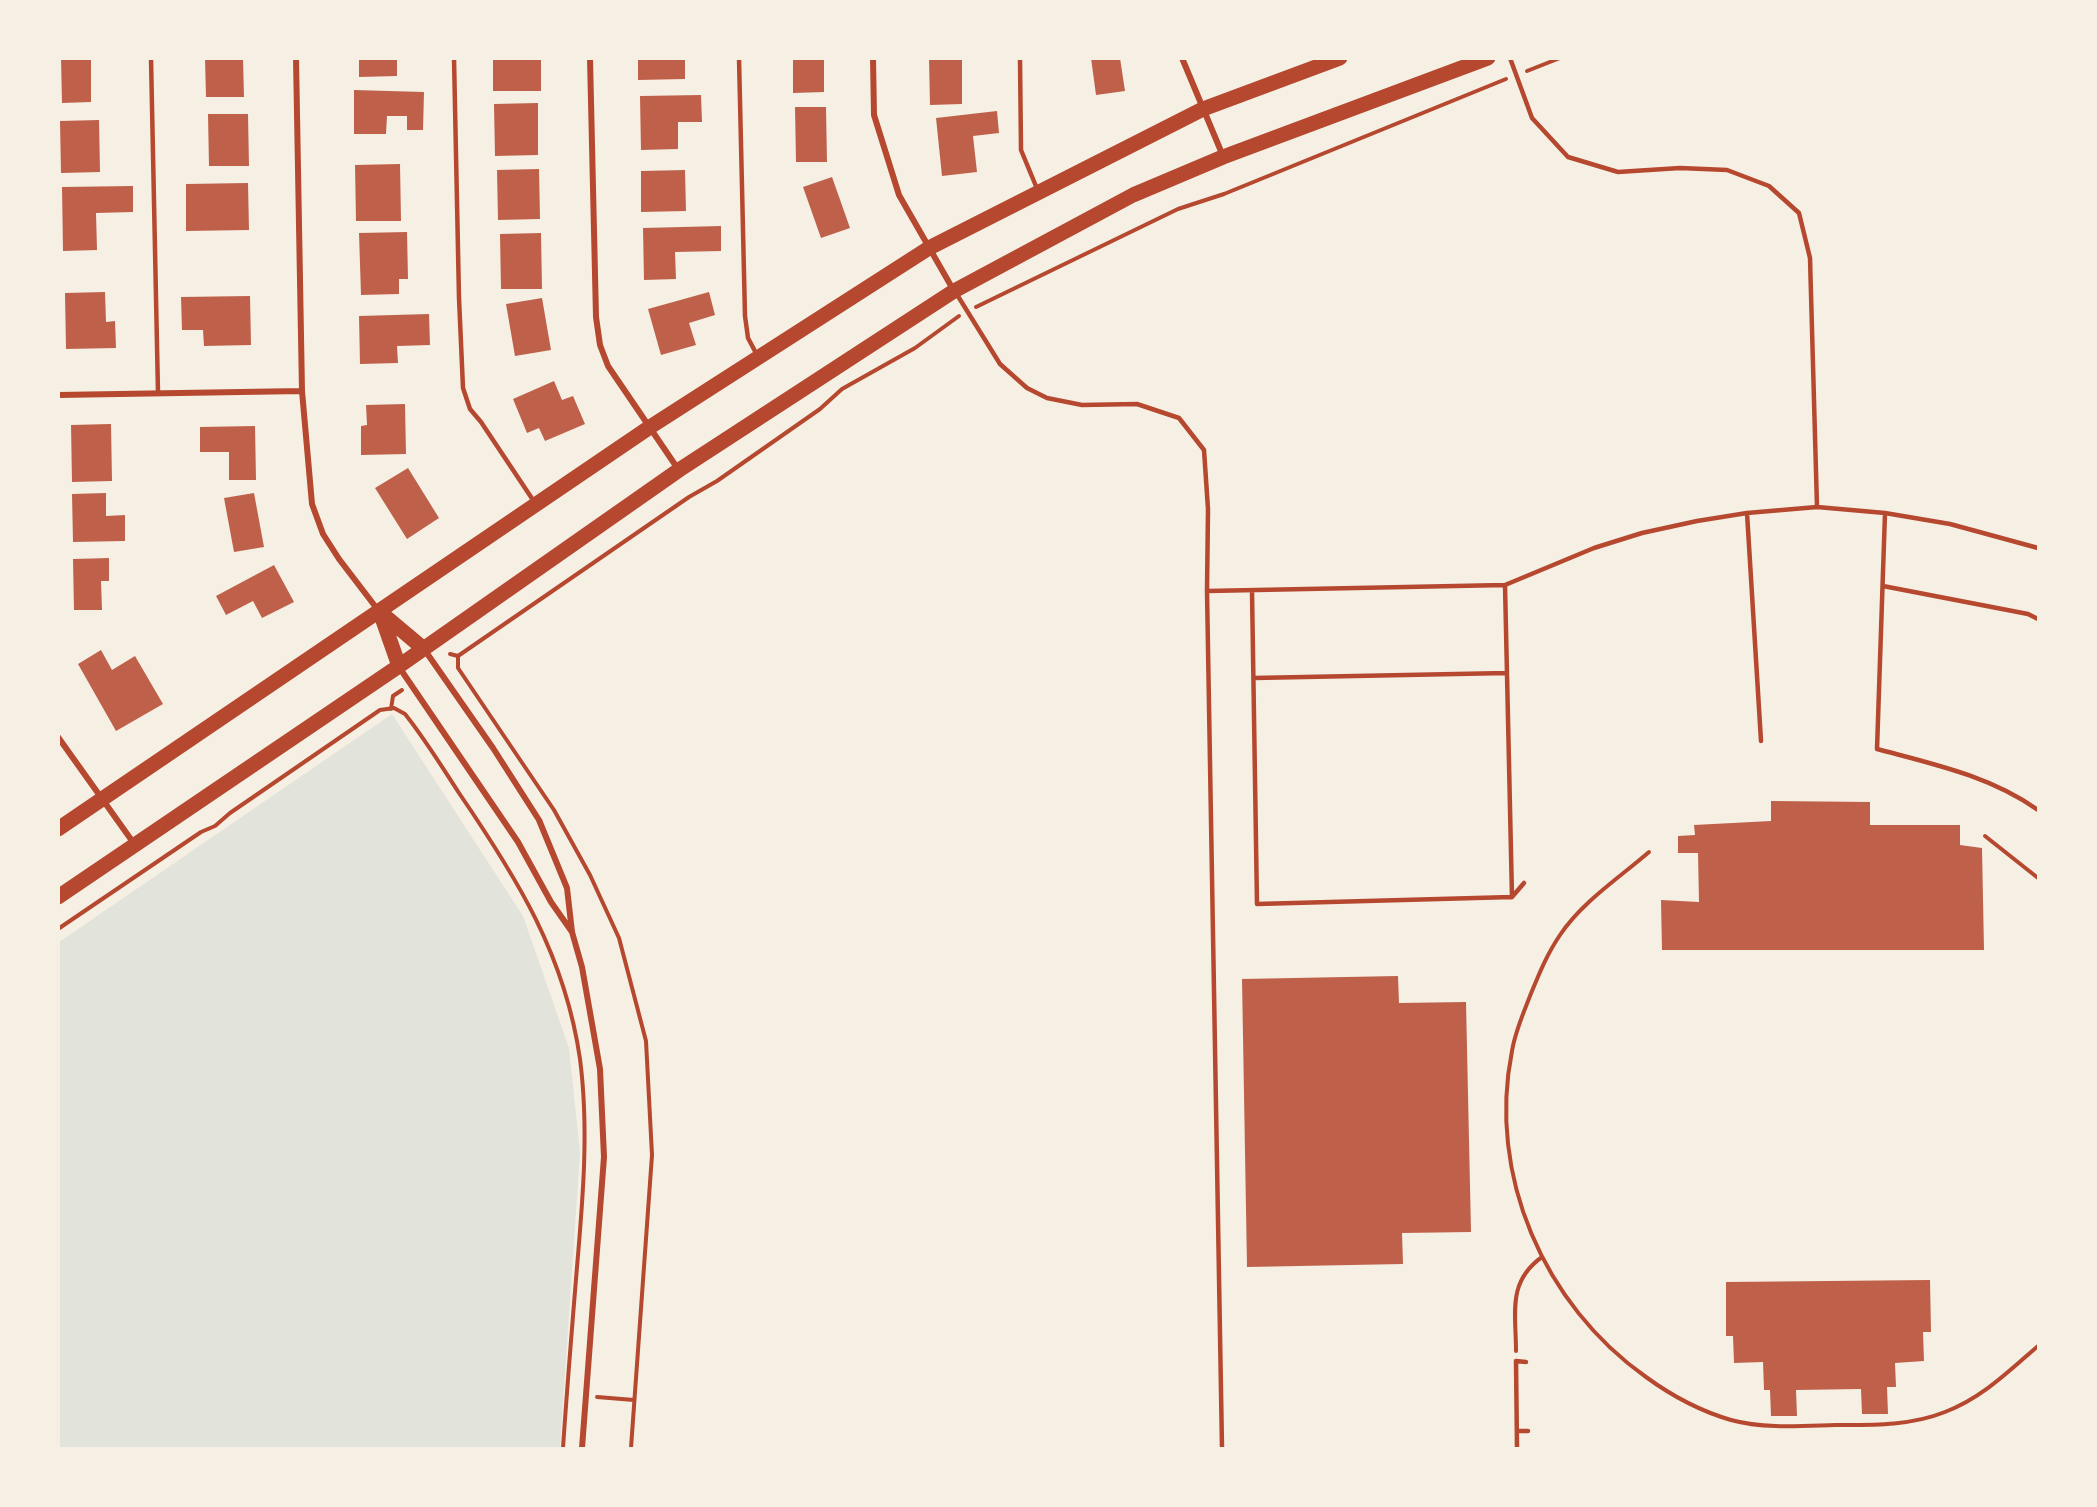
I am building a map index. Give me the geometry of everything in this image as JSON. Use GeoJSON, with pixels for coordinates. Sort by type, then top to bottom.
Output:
{"type":"FeatureCollection","features":[{"type":"Feature","properties":{"kind":"main road"},"geometry":{"type":"LineString","coordinates":[[58,829],[650,427],[929,248],[1203,109],[1323,62],[1340,58]]}},
{"type":"Feature","properties":{"kind":"main road"},"geometry":{"type":"LineString","coordinates":[[58,897],[399,666],[679,470],[954,291],[1133,195],[1223,157],[1488,58]]}},
{"type":"Feature","properties":{"kind":"main road"},"geometry":{"type":"LineString","coordinates":[[380,612],[424,648]]}},
{"type":"Feature","properties":{"kind":"main road"},"geometry":{"type":"LineString","coordinates":[[380,612],[399,666]]}},
{"type":"Feature","properties":{"kind":"street"},"geometry":{"type":"LineString","coordinates":[[296,58],[303,391],[312,504],[328,542],[380,612]]}},
{"type":"Feature","properties":{"kind":"street"},"geometry":{"type":"LineString","coordinates":[[590,58],[596,317],[600,345],[608,366],[679,470]]}},
{"type":"Feature","properties":{"kind":"street"},"geometry":{"type":"LineString","coordinates":[[873,58],[874,115],[899,195],[954,291]]}},
{"type":"Feature","properties":{"kind":"street"},"geometry":{"type":"LineString","coordinates":[[1182,58],[1223,157]]}},
{"type":"Feature","properties":{"kind":"street"},"geometry":{"type":"LineString","coordinates":[[58,395],[303,391]]}},
{"type":"Feature","properties":{"kind":"street"},"geometry":{"type":"LineString","coordinates":[[424,648],[539,820],[567,888],[572,932],[582,968],[600,1069],[604,1157],[582,1449]]}},
{"type":"Feature","properties":{"kind":"street"},"geometry":{"type":"LineString","coordinates":[[399,666],[518,843],[551,902],[572,932]]}},
{"type":"Feature","properties":{"kind":"street"},"geometry":{"type":"LineString","coordinates":[[58,737],[135,845]]}},
{"type":"Feature","properties":{"kind":"lane"},"geometry":{"type":"LineString","coordinates":[[151,58],[158,393]]}},
{"type":"Feature","properties":{"kind":"lane"},"geometry":{"type":"LineString","coordinates":[[454,58],[463,388],[470,410],[482,422],[536,505]]}},
{"type":"Feature","properties":{"kind":"lane"},"geometry":{"type":"LineString","coordinates":[[739,58],[745,316],[748,338],[759,357]]}},
{"type":"Feature","properties":{"kind":"lane"},"geometry":{"type":"LineString","coordinates":[[1020,58],[1022,150],[1039,192]]}},
{"type":"Feature","properties":{"kind":"lane"},"geometry":{"type":"LineString","coordinates":[[1510,58],[1533,118],[1568,157],[1618,171],[1680,168],[1726,170],[1769,186],[1799,213],[1810,258],[1817,507]]}},
{"type":"Feature","properties":{"kind":"lane"},"geometry":{"type":"LineString","coordinates":[[954,291],[999,364],[1027,388],[1047,398],[1082,405],[1137,404],[1179,418],[1204,450],[1208,509],[1207,591],[1221,1449]]}},
{"type":"Feature","properties":{"kind":"lane"},"geometry":{"type":"LineString","coordinates":[[1207,591],[1505,585],[1594,548],[1642,533],[1697,520],[1817,507],[1885,513],[1950,524],[2038,548]]}},
{"type":"Feature","properties":{"kind":"lane"},"geometry":{"type":"LineString","coordinates":[[1747,513],[1761,741]]}},
{"type":"Feature","properties":{"kind":"lane"},"geometry":{"type":"LineString","coordinates":[[1885,513],[1877,749],[1970,775],[2000,787],[2038,810]]}},
{"type":"Feature","properties":{"kind":"lane"},"geometry":{"type":"LineString","coordinates":[[1505,585],[1512,897]]}},
{"type":"Feature","properties":{"kind":"lane"},"geometry":{"type":"LineString","coordinates":[[1883,586],[2028,614],[2038,620]]}},
{"type":"Feature","properties":{"kind":"lane"},"geometry":{"type":"LineString","coordinates":[[1252,591],[1257,904],[1512,897],[1524,884]]}},
{"type":"Feature","properties":{"kind":"lane"},"geometry":{"type":"LineString","coordinates":[[1254,678],[1507,673]]}},
{"type":"Feature","properties":{"kind":"lane"},"geometry":{"type":"LineString","coordinates":[[1517,1449],[1516,1361],[1526,1362]]}},
{"type":"Feature","properties":{"kind":"lane"},"geometry":{"type":"LineString","coordinates":[[1517,1431],[1528,1431]]}},
{"type":"Feature","properties":{"kind":"path"},"geometry":{"type":"LineString","coordinates":[[58,928],[201,832],[214,826],[380,710],[394,708],[405,714],[500,852],[534,912],[568,1002],[580,1059],[584,1115],[584,1183],[563,1449]]}},
{"type":"Feature","properties":{"kind":"path"},"geometry":{"type":"LineString","coordinates":[[1985,836],[2038,878]]}},
{"type":"Feature","properties":{"kind":"path"},"geometry":{"type":"LineString","coordinates":[[1649,852],[1578,913],[1562,933],[1544,961],[1519,1023],[1512,1048],[1506,1111],[1510,1159],[1519,1202],[1542,1257],[1558,1285],[1590,1328],[1629,1365],[1667,1392],[1731,1420],[1752,1424],[1883,1424],[1936,1415],[1995,1385],[2038,1346]]}},
{"type":"Feature","properties":{"kind":"path"},"geometry":{"type":"LineString","coordinates":[[1516,1361],[1516,1292],[1524,1273],[1542,1257]]}},
{"type":"Feature","properties":{"kind":"path"},"geometry":{"type":"LineString","coordinates":[[567,1395],[574,1395]]}},
{"type":"Feature","properties":{"kind":"path"},"geometry":{"type":"LineString","coordinates":[[596,1397],[634,1400]]}},
{"type":"Feature","properties":{"kind":"shaded area"},"geometry":{"type":"Polygon","coordinates":[[[392,714],[523,916],[569,1048],[580,1153],[560,1448],[59,1448],[59,942],[392,714]]]}},
{"type":"Feature","properties":{"kind":"building"},"geometry":{"type":"Polygon","coordinates":[[[61,58],[91,58],[91,102],[62,103],[61,58]]]}},
{"type":"Feature","properties":{"kind":"building"},"geometry":{"type":"Polygon","coordinates":[[[205,58],[243,58],[244,97],[206,97],[205,58]]]}},
{"type":"Feature","properties":{"kind":"building"},"geometry":{"type":"Polygon","coordinates":[[[359,58],[397,58],[397,76],[359,77],[359,58]]]}},
{"type":"Feature","properties":{"kind":"building"},"geometry":{"type":"Polygon","coordinates":[[[493,58],[541,58],[541,91],[493,91],[493,58]]]}},
{"type":"Feature","properties":{"kind":"building"},"geometry":{"type":"Polygon","coordinates":[[[638,58],[685,58],[685,79],[638,80],[638,58]]]}},
{"type":"Feature","properties":{"kind":"building"},"geometry":{"type":"Polygon","coordinates":[[[793,58],[824,58],[824,92],[793,93],[793,58]]]}},
{"type":"Feature","properties":{"kind":"building"},"geometry":{"type":"Polygon","coordinates":[[[929,58],[962,58],[962,104],[930,105],[929,58]]]}},
{"type":"Feature","properties":{"kind":"building"},"geometry":{"type":"Polygon","coordinates":[[[1091,58],[1120,58],[1125,91],[1096,95],[1091,58]]]}},
{"type":"Feature","properties":{"kind":"building"},"geometry":{"type":"Polygon","coordinates":[[[354,90],[424,92],[423,130],[407,130],[407,116],[387,116],[386,134],[354,134],[354,90]]]}},
{"type":"Feature","properties":{"kind":"building"},"geometry":{"type":"Polygon","coordinates":[[[701,95],[702,122],[678,122],[678,149],[641,150],[640,96],[701,95]]]}},
{"type":"Feature","properties":{"kind":"building"},"geometry":{"type":"Polygon","coordinates":[[[538,103],[538,155],[495,156],[494,104],[538,103]]]}},
{"type":"Feature","properties":{"kind":"building"},"geometry":{"type":"Polygon","coordinates":[[[795,107],[826,107],[827,162],[796,162],[795,107]]]}},
{"type":"Feature","properties":{"kind":"building"},"geometry":{"type":"Polygon","coordinates":[[[997,111],[999,133],[973,136],[977,172],[942,176],[936,118],[997,111]]]}},
{"type":"Feature","properties":{"kind":"building"},"geometry":{"type":"Polygon","coordinates":[[[208,114],[248,114],[249,166],[209,166],[208,114]]]}},
{"type":"Feature","properties":{"kind":"building"},"geometry":{"type":"Polygon","coordinates":[[[99,120],[100,172],[61,173],[60,121],[99,120]]]}},
{"type":"Feature","properties":{"kind":"building"},"geometry":{"type":"Polygon","coordinates":[[[400,164],[401,221],[356,221],[355,165],[400,164]]]}},
{"type":"Feature","properties":{"kind":"building"},"geometry":{"type":"Polygon","coordinates":[[[539,169],[540,219],[498,220],[497,170],[539,169]]]}},
{"type":"Feature","properties":{"kind":"building"},"geometry":{"type":"Polygon","coordinates":[[[685,170],[686,211],[641,212],[641,171],[685,170]]]}},
{"type":"Feature","properties":{"kind":"building"},"geometry":{"type":"Polygon","coordinates":[[[832,177],[850,228],[821,238],[803,187],[832,177]]]}},
{"type":"Feature","properties":{"kind":"building"},"geometry":{"type":"Polygon","coordinates":[[[248,183],[249,230],[186,231],[186,184],[248,183]]]}},
{"type":"Feature","properties":{"kind":"building"},"geometry":{"type":"Polygon","coordinates":[[[133,186],[133,212],[96,213],[97,250],[63,251],[62,187],[133,186]]]}},
{"type":"Feature","properties":{"kind":"building"},"geometry":{"type":"Polygon","coordinates":[[[721,226],[721,251],[675,252],[676,279],[644,280],[643,228],[721,226]]]}},
{"type":"Feature","properties":{"kind":"building"},"geometry":{"type":"Polygon","coordinates":[[[407,232],[408,279],[399,279],[399,294],[361,295],[359,233],[407,232]]]}},
{"type":"Feature","properties":{"kind":"building"},"geometry":{"type":"Polygon","coordinates":[[[541,233],[542,289],[501,289],[500,234],[541,233]]]}},
{"type":"Feature","properties":{"kind":"building"},"geometry":{"type":"Polygon","coordinates":[[[105,292],[106,322],[115,321],[116,348],[66,349],[65,293],[105,292]]]}},
{"type":"Feature","properties":{"kind":"building"},"geometry":{"type":"Polygon","coordinates":[[[709,292],[715,315],[689,323],[696,345],[661,355],[648,309],[709,292]]]}},
{"type":"Feature","properties":{"kind":"building"},"geometry":{"type":"Polygon","coordinates":[[[250,296],[251,345],[204,346],[203,330],[182,330],[181,297],[250,296]]]}},
{"type":"Feature","properties":{"kind":"building"},"geometry":{"type":"Polygon","coordinates":[[[542,298],[551,350],[515,356],[506,304],[542,298]]]}},
{"type":"Feature","properties":{"kind":"building"},"geometry":{"type":"Polygon","coordinates":[[[429,314],[430,345],[397,346],[398,363],[360,364],[359,316],[429,314]]]}},
{"type":"Feature","properties":{"kind":"building"},"geometry":{"type":"Polygon","coordinates":[[[554,381],[562,400],[573,396],[585,424],[545,441],[539,428],[527,433],[513,399],[554,381]]]}},
{"type":"Feature","properties":{"kind":"building"},"geometry":{"type":"Polygon","coordinates":[[[405,404],[406,454],[361,455],[361,426],[367,425],[366,405],[405,404]]]}},
{"type":"Feature","properties":{"kind":"building"},"geometry":{"type":"Polygon","coordinates":[[[111,424],[112,481],[72,482],[71,425],[111,424]]]}},
{"type":"Feature","properties":{"kind":"building"},"geometry":{"type":"Polygon","coordinates":[[[255,426],[256,480],[229,480],[229,452],[200,452],[200,427],[255,426]]]}},
{"type":"Feature","properties":{"kind":"building"},"geometry":{"type":"Polygon","coordinates":[[[408,468],[439,518],[407,539],[375,488],[408,468]]]}},
{"type":"Feature","properties":{"kind":"building"},"geometry":{"type":"Polygon","coordinates":[[[106,493],[106,516],[125,515],[125,541],[73,542],[72,494],[106,493]]]}},
{"type":"Feature","properties":{"kind":"building"},"geometry":{"type":"Polygon","coordinates":[[[254,493],[264,547],[234,552],[224,498],[254,493]]]}},
{"type":"Feature","properties":{"kind":"building"},"geometry":{"type":"Polygon","coordinates":[[[109,558],[109,581],[101,581],[102,610],[74,610],[73,559],[109,558]]]}},
{"type":"Feature","properties":{"kind":"building"},"geometry":{"type":"Polygon","coordinates":[[[274,565],[294,602],[262,618],[253,601],[226,615],[216,596],[274,565]]]}},
{"type":"Feature","properties":{"kind":"building"},"geometry":{"type":"Polygon","coordinates":[[[101,650],[112,670],[135,656],[163,704],[116,731],[78,664],[101,650]]]}},
{"type":"Feature","properties":{"kind":"building"},"geometry":{"type":"Polygon","coordinates":[[[1771,801],[1870,802],[1870,825],[1960,825],[1960,845],[1982,848],[1984,950],[1662,950],[1661,900],[1699,902],[1698,853],[1678,853],[1678,836],[1695,835],[1694,825],[1771,821],[1771,801]]]}},
{"type":"Feature","properties":{"kind":"building"},"geometry":{"type":"Polygon","coordinates":[[[1398,976],[1399,1003],[1466,1002],[1471,1232],[1402,1233],[1403,1264],[1247,1267],[1242,979],[1398,976]]]}},
{"type":"Feature","properties":{"kind":"building"},"geometry":{"type":"Polygon","coordinates":[[[1930,1280],[1931,1332],[1923,1332],[1924,1361],[1895,1363],[1896,1387],[1887,1387],[1888,1414],[1862,1414],[1861,1389],[1796,1390],[1797,1416],[1771,1416],[1770,1390],[1764,1390],[1763,1362],[1734,1363],[1733,1336],[1726,1336],[1726,1282],[1930,1280]]]}}]}
